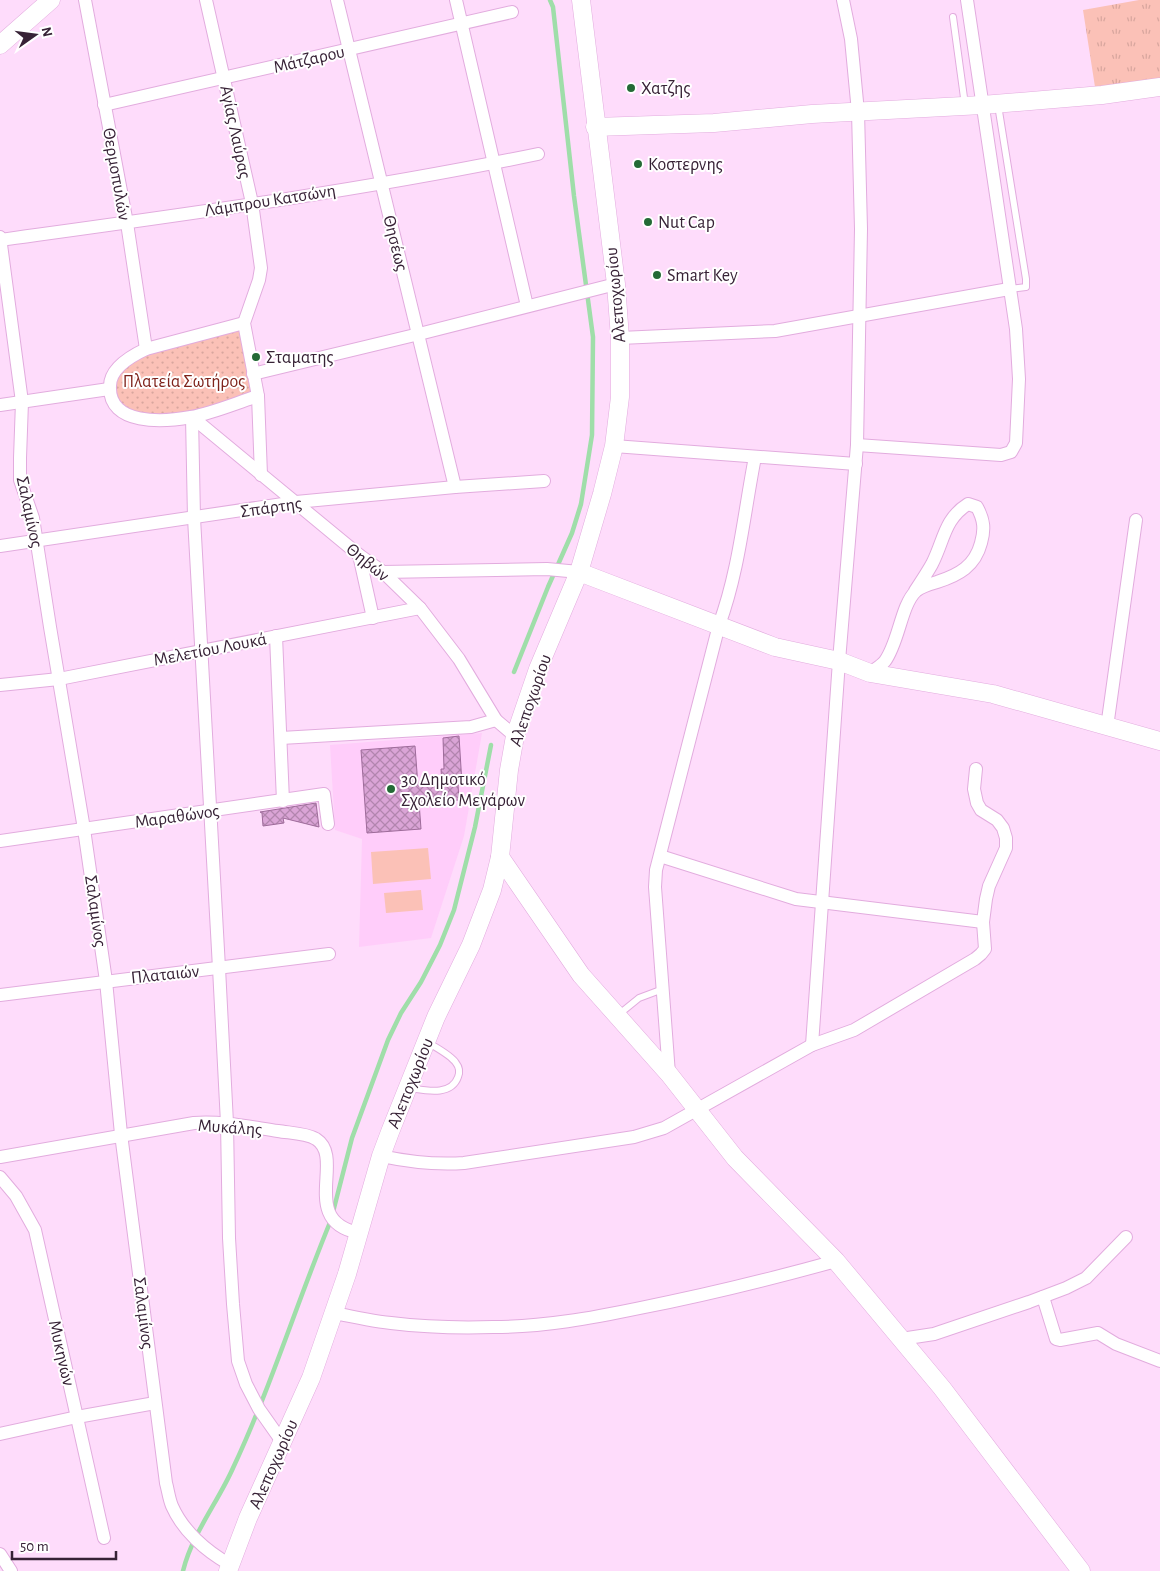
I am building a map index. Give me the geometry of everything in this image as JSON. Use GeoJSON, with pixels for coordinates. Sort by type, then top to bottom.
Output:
{"type":"FeatureCollection","features":[{"type":"Feature","properties":{"kind":"street"},"geometry":{"type":"LineString","coordinates":[[0,45],[51,0]]}},
{"type":"Feature","properties":{"kind":"street","name":"Θερμοπυλών"},"geometry":{"type":"LineString","coordinates":[[85,0],[127,223],[146,350]]}},
{"type":"Feature","properties":{"kind":"street","name":"Αγίας Λαύρας"},"geometry":{"type":"LineString","coordinates":[[206,0],[252,203],[260,268],[259,280],[244,323]]}},
{"type":"Feature","properties":{"kind":"street","name":"Θησέως"},"geometry":{"type":"LineString","coordinates":[[337,0],[380,182],[419,334],[454,487]]}},
{"type":"Feature","properties":{"kind":"street"},"geometry":{"type":"LineString","coordinates":[[456,0],[527,306]]}},
{"type":"Feature","properties":{"kind":"street","name":"Αλεποχωρίου"},"geometry":{"type":"LineString","coordinates":[[228,1568],[248,1518],[311,1378],[335,1314],[381,1156],[436,1017],[471,945],[492,890],[500,857],[509,770],[515,736],[602,494],[614,446],[620,397],[620,338],[608,286],[595,127],[581,0]]}},
{"type":"Feature","properties":{"kind":"street"},"geometry":{"type":"LineString","coordinates":[[812,1045],[838,662],[857,445],[861,229],[858,112],[851,39],[843,0]]}},
{"type":"Feature","properties":{"kind":"street"},"geometry":{"type":"LineString","coordinates":[[857,445],[1002,455],[1011,452],[1016,444],[1019,379],[1016,329],[967,0]]}},
{"type":"Feature","properties":{"kind":"street","name":"Μάτζαρου"},"geometry":{"type":"LineString","coordinates":[[104,105],[512,12]]}},
{"type":"Feature","properties":{"kind":"street"},"geometry":{"type":"LineString","coordinates":[[595,127],[714,123],[982,105],[1160,87]]}},
{"type":"Feature","properties":{"kind":"street","name":"Λάμπρου Κατσώνη"},"geometry":{"type":"LineString","coordinates":[[0,239],[127,223],[538,154]]}},
{"type":"Feature","properties":{"kind":"street","name":"Σαλαμίνος"},"geometry":{"type":"LineString","coordinates":[[0,239],[4,290],[22,402],[20,480],[33,518],[84,829],[106,981],[121,1134],[166,1482],[172,1505],[195,1539],[228,1568]]}},
{"type":"Feature","properties":{"kind":"street"},"geometry":{"type":"LineString","coordinates":[[253,374],[608,286]]}},
{"type":"Feature","properties":{"kind":"street"},"geometry":{"type":"LineString","coordinates":[[620,338],[775,331],[1009,290]]}},
{"type":"Feature","properties":{"kind":"street"},"geometry":{"type":"LineString","coordinates":[[258,396],[192,417],[167,419],[139,418],[126,415],[117,410],[109,389],[110,380],[118,368],[134,355],[244,323],[258,396],[261,475]]}},
{"type":"Feature","properties":{"kind":"street"},"geometry":{"type":"LineString","coordinates":[[0,405],[109,389]]}},
{"type":"Feature","properties":{"kind":"street"},"geometry":{"type":"LineString","coordinates":[[192,417],[194,518],[227,1123],[229,1238],[238,1361],[246,1384],[259,1409],[283,1443]]}},
{"type":"Feature","properties":{"kind":"street","name":"Θηβών"},"geometry":{"type":"LineString","coordinates":[[192,417],[359,556],[383,572],[420,608],[459,659],[496,720],[515,736]]}},
{"type":"Feature","properties":{"kind":"street"},"geometry":{"type":"LineString","coordinates":[[614,446],[856,464]]}},
{"type":"Feature","properties":{"kind":"street"},"geometry":{"type":"LineString","coordinates":[[669,1074],[655,886],[656,870],[727,604],[743,529],[755,456]]}},
{"type":"Feature","properties":{"kind":"street","name":"Σπάρτης"},"geometry":{"type":"LineString","coordinates":[[0,546],[296,502],[454,487],[544,481]]}},
{"type":"Feature","properties":{"kind":"street"},"geometry":{"type":"LineString","coordinates":[[870,673],[884,662],[894,646],[903,613],[915,592],[932,564],[951,518],[968,504],[977,507],[983,517],[984,531],[977,555],[970,566],[948,579],[924,586],[915,592]]}},
{"type":"Feature","properties":{"kind":"street"},"geometry":{"type":"LineString","coordinates":[[1107,727],[1136,520]]}},
{"type":"Feature","properties":{"kind":"street"},"geometry":{"type":"LineString","coordinates":[[359,556],[373,618]]}},
{"type":"Feature","properties":{"kind":"street"},"geometry":{"type":"LineString","coordinates":[[383,572],[547,569],[575,572],[775,647],[838,662],[870,673],[993,694],[1160,741]]}},
{"type":"Feature","properties":{"kind":"street","name":"Μελετίου Λουκά"},"geometry":{"type":"LineString","coordinates":[[0,684],[60,679],[420,608]]}},
{"type":"Feature","properties":{"kind":"street"},"geometry":{"type":"LineString","coordinates":[[276,636],[284,801]]}},
{"type":"Feature","properties":{"kind":"street"},"geometry":{"type":"LineString","coordinates":[[282,738],[471,727],[496,720]]}},
{"type":"Feature","properties":{"kind":"street"},"geometry":{"type":"LineString","coordinates":[[381,1156],[410,1162],[441,1165],[464,1163],[634,1137],[664,1128],[812,1045],[854,1030],[981,954],[984,949],[983,922],[989,886],[1006,848],[1006,838],[1003,828],[997,820],[981,810],[976,803],[974,789],[976,768]]}},
{"type":"Feature","properties":{"kind":"street","name":"Μαραθώνος"},"geometry":{"type":"LineString","coordinates":[[0,840],[211,812],[324,794],[328,824]]}},
{"type":"Feature","properties":{"kind":"street"},"geometry":{"type":"LineString","coordinates":[[660,856],[796,899],[983,922]]}},
{"type":"Feature","properties":{"kind":"street"},"geometry":{"type":"LineString","coordinates":[[500,857],[581,975],[669,1074],[735,1158],[836,1261],[942,1388],[1081,1571]]}},
{"type":"Feature","properties":{"kind":"street","name":"Πλαταιών"},"geometry":{"type":"LineString","coordinates":[[0,995],[219,968],[276,959],[329,954]]}},
{"type":"Feature","properties":{"kind":"street","name":"Μυκάλης"},"geometry":{"type":"LineString","coordinates":[[0,1157],[121,1134],[194,1123],[227,1123],[303,1134],[317,1140],[325,1152],[325,1204],[332,1217],[340,1226],[359,1233]]}},
{"type":"Feature","properties":{"kind":"street","name":"Μυκηνών"},"geometry":{"type":"LineString","coordinates":[[0,1178],[16,1196],[35,1230],[104,1538]]}},
{"type":"Feature","properties":{"kind":"street"},"geometry":{"type":"LineString","coordinates":[[901,1339],[934,1334],[1071,1286],[1086,1278],[1126,1237]]}},
{"type":"Feature","properties":{"kind":"street"},"geometry":{"type":"LineString","coordinates":[[335,1314],[392,1323],[440,1326],[494,1327],[540,1325],[663,1304],[836,1261]]}},
{"type":"Feature","properties":{"kind":"street"},"geometry":{"type":"LineString","coordinates":[[1043,1297],[1056,1339],[1060,1340],[1098,1333],[1124,1347],[1160,1361]]}},
{"type":"Feature","properties":{"kind":"street"},"geometry":{"type":"LineString","coordinates":[[0,1434],[77,1417],[155,1403]]}},
{"type":"Feature","properties":{"kind":"street"},"geometry":{"type":"LineString","coordinates":[[0,1554],[8,1569]]}},
{"type":"Feature","properties":{"kind":"lane"},"geometry":{"type":"LineString","coordinates":[[953,17],[982,105],[1026,279],[1026,287],[1009,290]]}},
{"type":"Feature","properties":{"kind":"lane"},"geometry":{"type":"LineString","coordinates":[[617,1016],[640,998],[663,989]]}},
{"type":"Feature","properties":{"kind":"lane"},"geometry":{"type":"LineString","coordinates":[[407,1087],[438,1090],[454,1086],[457,1080],[460,1070],[458,1065],[454,1060],[426,1041]]}},
{"type":"Feature","properties":{"kind":"shaded area"},"geometry":{"type":"Polygon","coordinates":[[[482,733],[464,836],[431,938],[359,947],[362,839],[335,830],[330,745],[482,733]]]}},
{"type":"Feature","properties":{"kind":"green space"},"geometry":{"type":"Polygon","coordinates":[[[1139,0],[1160,0],[1160,79],[1095,87],[1083,10],[1139,0]]]}},
{"type":"Feature","properties":{"kind":"green space","name":"Πλατεία Σωτήρος"},"geometry":{"type":"Polygon","coordinates":[[[242,329],[255,395],[191,415],[139,416],[121,407],[114,390],[114,380],[130,361],[242,329]]]}},
{"type":"Feature","properties":{"kind":"green space"},"geometry":{"type":"Polygon","coordinates":[[[428,848],[431,879],[373,884],[371,852],[428,848]]]}},
{"type":"Feature","properties":{"kind":"green space"},"geometry":{"type":"Polygon","coordinates":[[[421,890],[423,910],[386,913],[384,893],[421,890]]]}},
{"type":"Feature","properties":{"kind":"building","name":"3ο Δημοτικό Σχολείο Μεγάρων"},"geometry":{"type":"Polygon","coordinates":[[[459,736],[462,784],[458,785],[459,800],[419,802],[421,829],[367,833],[361,750],[415,746],[418,786],[442,784],[441,769],[444,769],[443,738],[459,736]]]}},
{"type":"Feature","properties":{"kind":"building"},"geometry":{"type":"Polygon","coordinates":[[[316,803],[319,827],[283,818],[284,823],[263,826],[262,813],[260,812],[316,803]]]}},
{"type":"Feature","properties":{"kind":"waterway"},"geometry":{"type":"LineString","coordinates":[[514,672],[572,533],[581,504],[592,435],[593,337],[574,196],[553,7],[550,0]]}},
{"type":"Feature","properties":{"kind":"waterway"},"geometry":{"type":"LineString","coordinates":[[333,1212],[352,1138],[388,1040],[401,1013],[421,982],[440,945],[454,910],[475,827],[491,745]]}},
{"type":"Feature","properties":{"kind":"waterway"},"geometry":{"type":"LineString","coordinates":[[183,1571],[192,1544],[227,1481],[247,1437],[331,1220]]}},
{"type":"Feature","properties":{"kind":"place","name":"Χατζης"},"geometry":{"type":"Point","coordinates":[631,88]}},
{"type":"Feature","properties":{"kind":"place","name":"Κοστερνης"},"geometry":{"type":"Point","coordinates":[638,164]}},
{"type":"Feature","properties":{"kind":"place","name":"Nut Cap"},"geometry":{"type":"Point","coordinates":[648,222]}},
{"type":"Feature","properties":{"kind":"place","name":"Smart Key"},"geometry":{"type":"Point","coordinates":[657,275]}},
{"type":"Feature","properties":{"kind":"place","name":"Σταματης"},"geometry":{"type":"Point","coordinates":[256,357]}},
{"type":"Feature","properties":{"kind":"place","name":"3ο Δημοτικό Σχολείο Μεγάρων"},"geometry":{"type":"Point","coordinates":[391,789]}}]}
